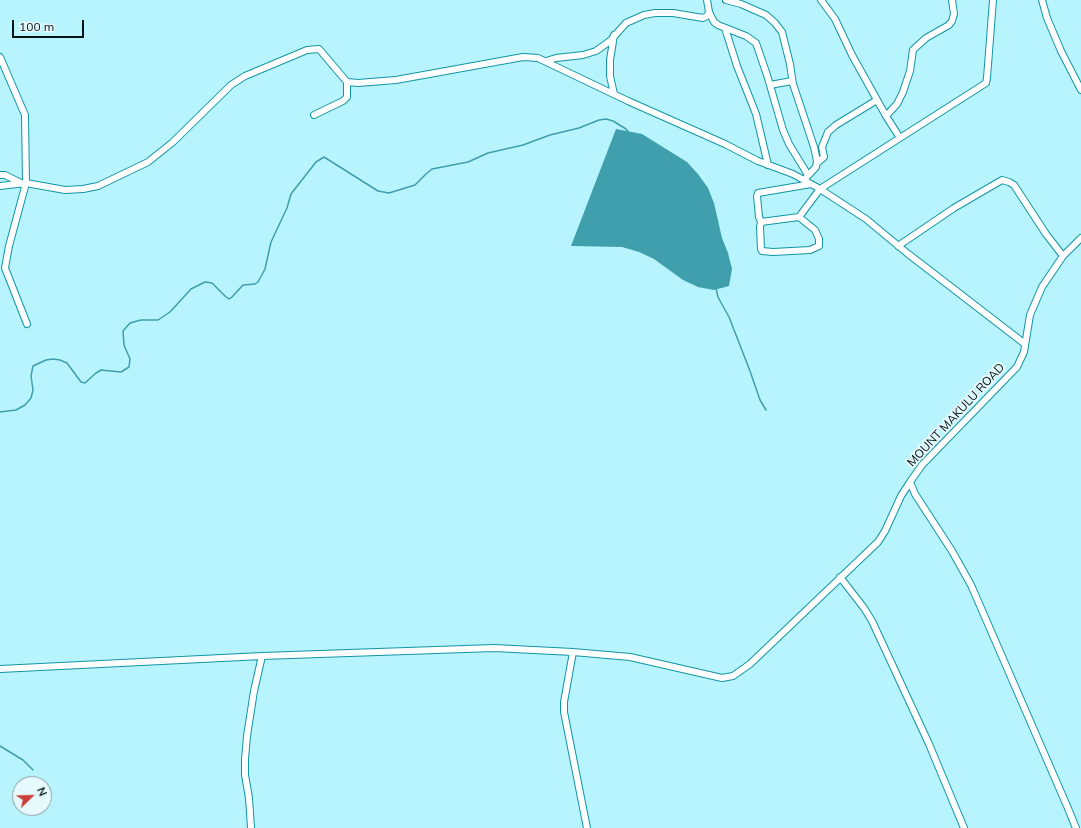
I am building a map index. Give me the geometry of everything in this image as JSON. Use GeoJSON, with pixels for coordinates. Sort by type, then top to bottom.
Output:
{"type":"FeatureCollection","features":[{"type":"Feature","properties":{"kind":"street"},"geometry":{"type":"LineString","coordinates":[[707,0],[707,15]]}},
{"type":"Feature","properties":{"kind":"street"},"geometry":{"type":"LineString","coordinates":[[726,0],[741,4],[766,15],[779,27],[787,47],[792,81],[814,147],[817,163]]}},
{"type":"Feature","properties":{"kind":"street"},"geometry":{"type":"LineString","coordinates":[[822,0],[835,19],[852,55],[900,138]]}},
{"type":"Feature","properties":{"kind":"street"},"geometry":{"type":"LineString","coordinates":[[886,116],[896,104],[903,92],[910,71],[913,50],[926,38],[952,22],[954,11],[952,0]]}},
{"type":"Feature","properties":{"kind":"street"},"geometry":{"type":"LineString","coordinates":[[799,217],[820,189],[986,83],[993,0]]}},
{"type":"Feature","properties":{"kind":"street"},"geometry":{"type":"LineString","coordinates":[[1042,0],[1047,18],[1061,51],[1081,90]]}},
{"type":"Feature","properties":{"kind":"street"},"geometry":{"type":"LineString","coordinates":[[546,61],[556,58],[588,54],[603,46],[626,23],[644,15],[655,13],[673,13],[700,19],[707,15]]}},
{"type":"Feature","properties":{"kind":"street"},"geometry":{"type":"LineString","coordinates":[[707,15],[713,19],[716,24],[746,36],[756,43],[783,130],[806,177],[811,184],[866,219],[898,246],[1025,344]]}},
{"type":"Feature","properties":{"kind":"street"},"geometry":{"type":"LineString","coordinates":[[725,28],[737,66],[756,114],[768,165]]}},
{"type":"Feature","properties":{"kind":"street"},"geometry":{"type":"LineString","coordinates":[[614,35],[610,60],[610,76],[614,94]]}},
{"type":"Feature","properties":{"kind":"street"},"geometry":{"type":"LineString","coordinates":[[0,175],[5,175],[24,183],[65,190],[98,186],[148,162],[173,142],[231,85],[245,76],[307,50],[319,49],[347,82],[346,97],[343,101],[314,115]]}},
{"type":"Feature","properties":{"kind":"street"},"geometry":{"type":"LineString","coordinates":[[0,57],[26,115],[24,183],[5,268],[27,324]]}},
{"type":"Feature","properties":{"kind":"street"},"geometry":{"type":"LineString","coordinates":[[347,82],[358,83],[396,80],[523,57],[538,58],[768,165],[806,177]]}},
{"type":"Feature","properties":{"kind":"street"},"geometry":{"type":"LineString","coordinates":[[770,85],[792,81]]}},
{"type":"Feature","properties":{"kind":"street"},"geometry":{"type":"LineString","coordinates":[[806,177],[824,157],[822,147],[828,132],[877,100]]}},
{"type":"Feature","properties":{"kind":"street"},"geometry":{"type":"LineString","coordinates":[[898,246],[954,208],[1002,180],[1014,185],[1046,234],[1063,256]]}},
{"type":"Feature","properties":{"kind":"street"},"geometry":{"type":"LineString","coordinates":[[0,186],[24,183]]}},
{"type":"Feature","properties":{"kind":"street"},"geometry":{"type":"LineString","coordinates":[[762,222],[759,218],[758,193],[811,184]]}},
{"type":"Feature","properties":{"kind":"street"},"geometry":{"type":"LineString","coordinates":[[799,217],[811,226],[818,235],[820,244],[810,250],[764,252],[761,248],[760,227],[762,222],[799,217]]}},
{"type":"Feature","properties":{"kind":"street","name":"MOUNT MAKULU ROAD"},"geometry":{"type":"LineString","coordinates":[[1076,828],[971,585],[955,557],[914,494],[910,482],[922,465],[1017,367],[1024,352],[1030,315],[1042,287],[1063,256],[1081,238]]}},
{"type":"Feature","properties":{"kind":"street"},"geometry":{"type":"LineString","coordinates":[[0,669],[262,656],[494,648],[573,652],[630,657],[722,678],[733,676],[750,664],[878,542],[885,531],[901,496],[910,482]]}},
{"type":"Feature","properties":{"kind":"street"},"geometry":{"type":"LineString","coordinates":[[840,577],[868,614],[874,625],[923,731],[964,828]]}},
{"type":"Feature","properties":{"kind":"street"},"geometry":{"type":"LineString","coordinates":[[573,652],[564,702],[564,712],[587,828]]}},
{"type":"Feature","properties":{"kind":"street"},"geometry":{"type":"LineString","coordinates":[[251,828],[249,798],[245,775],[245,759],[254,691],[262,656]]}},
{"type":"Feature","properties":{"kind":"water"},"geometry":{"type":"Polygon","coordinates":[[[616,129],[642,134],[687,162],[698,174],[708,188],[714,203],[722,238],[728,253],[732,269],[729,286],[714,290],[698,287],[683,280],[654,259],[639,252],[622,247],[571,246],[616,129]]]}},
{"type":"Feature","properties":{"kind":"waterway"},"geometry":{"type":"LineString","coordinates":[[0,412],[16,410],[25,405],[31,398],[33,390],[31,376],[33,366],[46,360],[60,360],[67,363],[81,382],[85,383],[101,370],[121,372],[129,367],[130,359],[124,345],[123,331],[130,323],[141,320],[158,320],[170,312],[191,289],[205,282],[212,283],[229,299],[243,285],[255,284],[258,282],[265,269],[271,242],[287,208],[291,194],[316,162],[324,157],[378,191],[389,193],[415,185],[432,169],[468,162],[488,153],[523,145],[550,135],[579,128],[599,120],[606,119],[613,121],[626,129],[629,133]]}},
{"type":"Feature","properties":{"kind":"waterway"},"geometry":{"type":"LineString","coordinates":[[716,288],[718,297],[729,317],[760,400],[766,410]]}},
{"type":"Feature","properties":{"kind":"waterway"},"geometry":{"type":"LineString","coordinates":[[0,746],[23,760],[33,770]]}}]}
